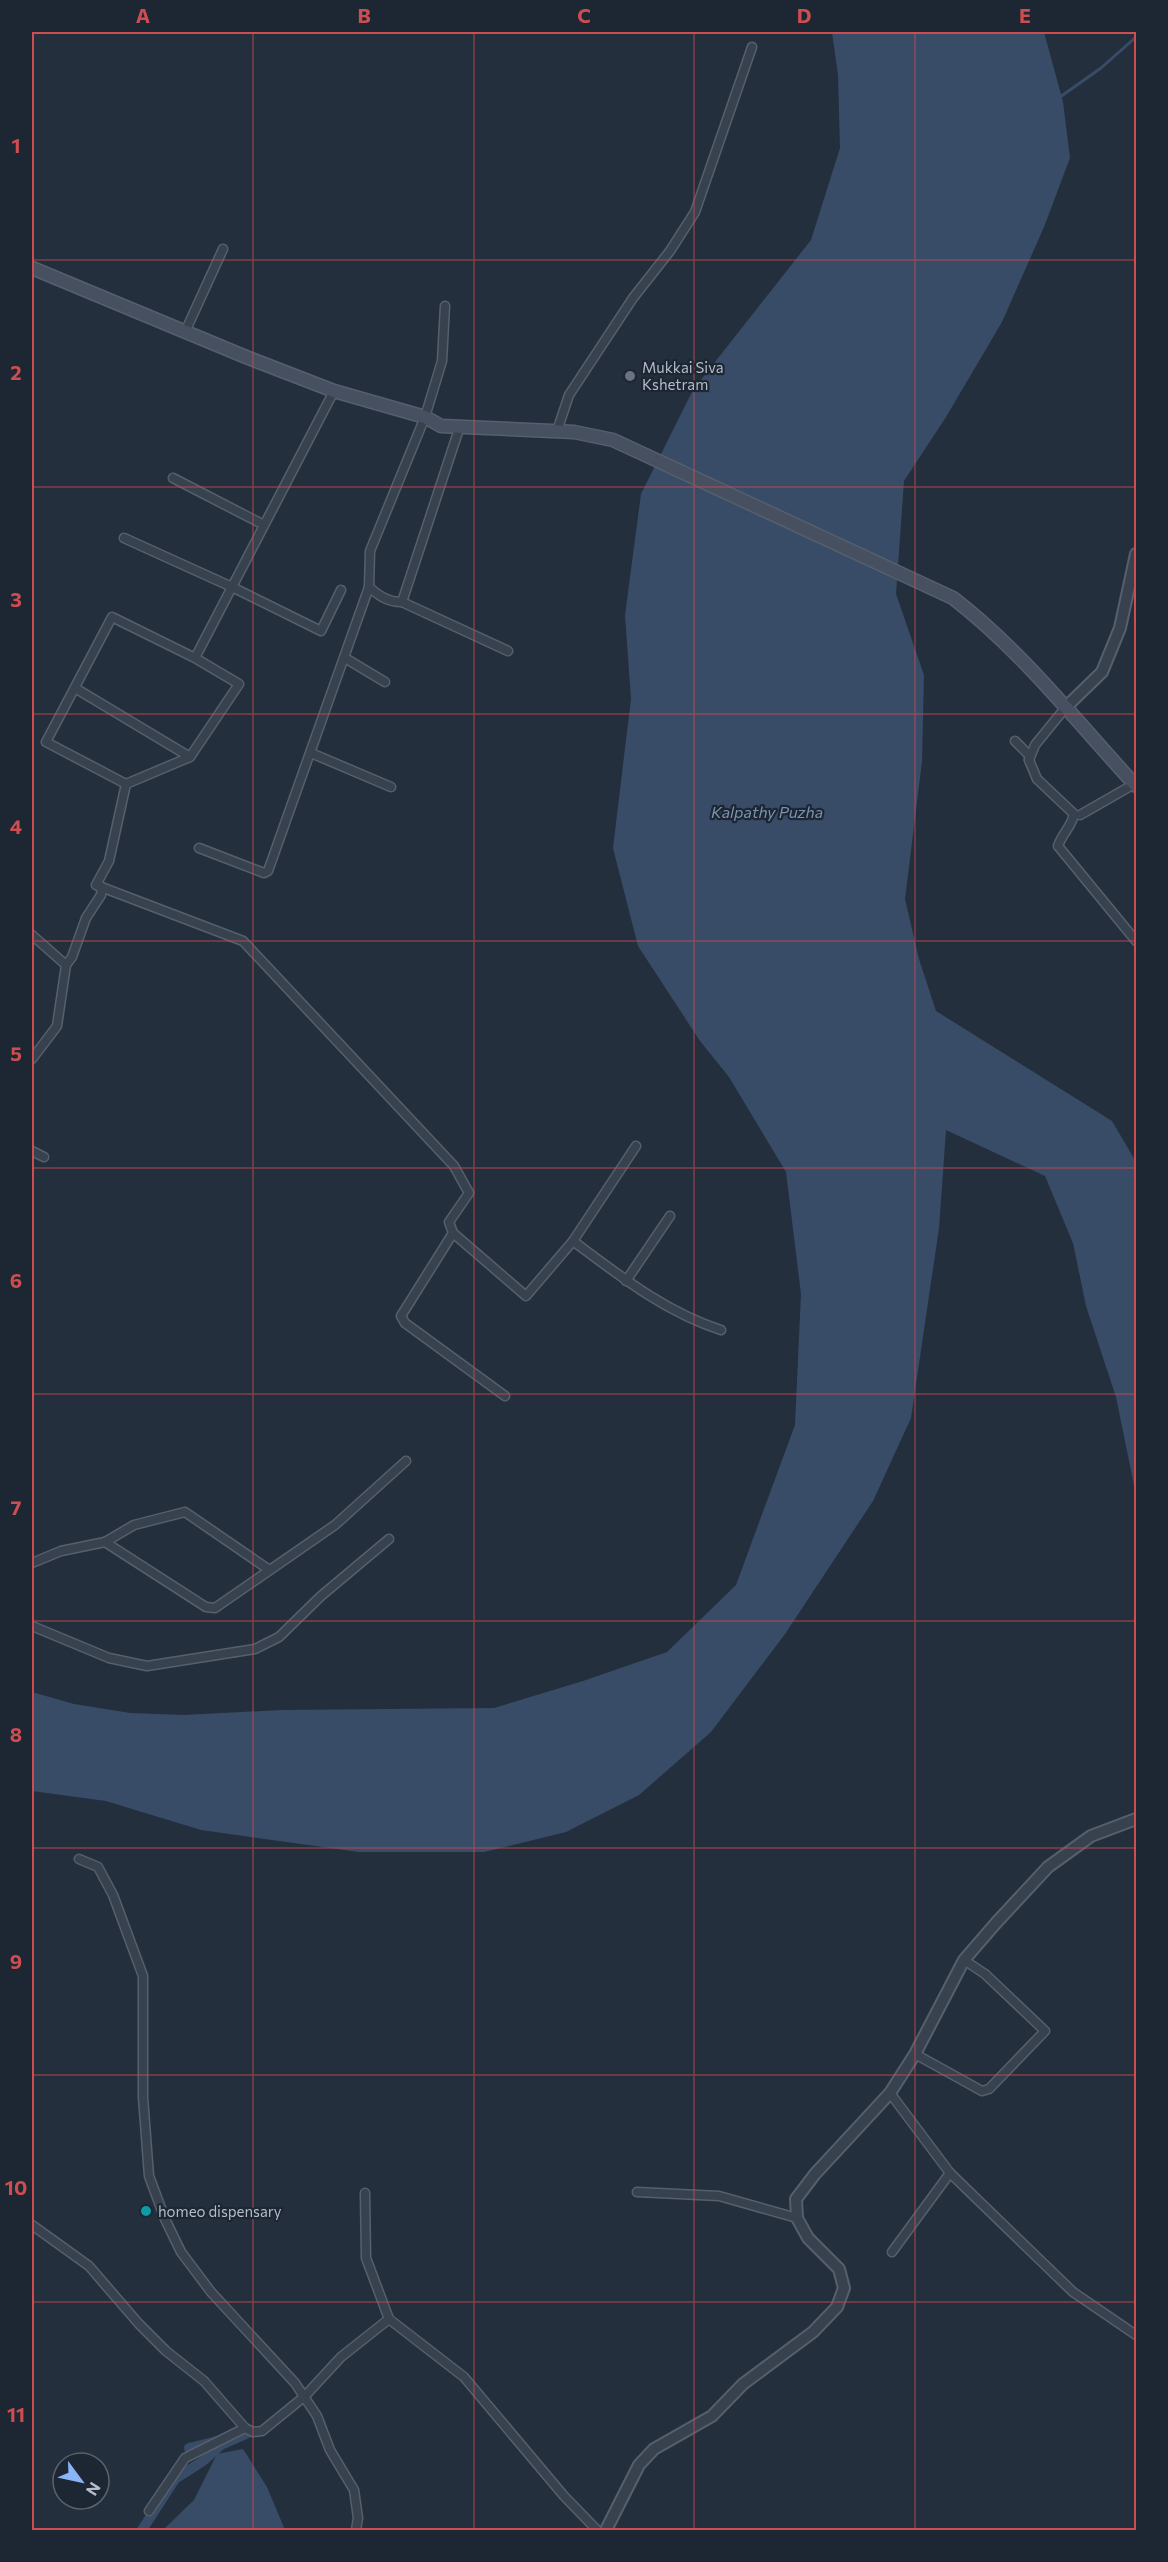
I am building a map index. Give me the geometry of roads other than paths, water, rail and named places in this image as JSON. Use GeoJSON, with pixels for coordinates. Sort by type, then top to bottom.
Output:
{"type":"FeatureCollection","features":[{"type":"Feature","properties":{"kind":"main road"},"geometry":{"type":"LineString","coordinates":[[32,268],[334,391],[425,417],[441,426],[557,431],[613,440],[953,598],[983,622],[1066,707],[1136,784]]}},
{"type":"Feature","properties":{"kind":"street"},"geometry":{"type":"LineString","coordinates":[[557,431],[569,395],[633,298],[670,251],[695,212],[752,48]]}},
{"type":"Feature","properties":{"kind":"street"},"geometry":{"type":"LineString","coordinates":[[185,332],[223,249]]}},
{"type":"Feature","properties":{"kind":"street"},"geometry":{"type":"LineString","coordinates":[[199,848],[264,873],[268,872],[369,587],[370,551],[425,417],[442,361],[445,306]]}},
{"type":"Feature","properties":{"kind":"street"},"geometry":{"type":"LineString","coordinates":[[195,657],[334,391]]}},
{"type":"Feature","properties":{"kind":"street"},"geometry":{"type":"LineString","coordinates":[[402,602],[460,426]]}},
{"type":"Feature","properties":{"kind":"street"},"geometry":{"type":"LineString","coordinates":[[173,478],[264,525]]}},
{"type":"Feature","properties":{"kind":"street"},"geometry":{"type":"LineString","coordinates":[[124,538],[321,631],[341,590]]}},
{"type":"Feature","properties":{"kind":"street"},"geometry":{"type":"LineString","coordinates":[[1029,760],[1035,745],[1066,707],[1102,672],[1120,628],[1137,555]]}},
{"type":"Feature","properties":{"kind":"street"},"geometry":{"type":"LineString","coordinates":[[369,587],[379,596],[393,602],[402,602],[508,651]]}},
{"type":"Feature","properties":{"kind":"street"},"geometry":{"type":"LineString","coordinates":[[112,617],[195,657],[239,684],[190,757],[126,784],[46,742],[112,617]]}},
{"type":"Feature","properties":{"kind":"street"},"geometry":{"type":"LineString","coordinates":[[345,658],[385,682]]}},
{"type":"Feature","properties":{"kind":"street"},"geometry":{"type":"LineString","coordinates":[[75,688],[190,757]]}},
{"type":"Feature","properties":{"kind":"street"},"geometry":{"type":"LineString","coordinates":[[1016,741],[1029,755],[1037,779],[1074,814],[1073,822],[1060,838],[1058,846],[1137,941]]}},
{"type":"Feature","properties":{"kind":"street"},"geometry":{"type":"LineString","coordinates":[[311,753],[391,787]]}},
{"type":"Feature","properties":{"kind":"street"},"geometry":{"type":"LineString","coordinates":[[126,784],[109,861],[96,885],[243,940],[454,1166],[469,1193],[449,1222],[453,1233],[526,1296],[573,1240],[636,1146]]}},
{"type":"Feature","properties":{"kind":"street"},"geometry":{"type":"LineString","coordinates":[[1080,815],[1136,784]]}},
{"type":"Feature","properties":{"kind":"street"},"geometry":{"type":"LineString","coordinates":[[32,1059],[57,1026],[66,965],[72,957],[86,918],[101,895],[102,887]]}},
{"type":"Feature","properties":{"kind":"street"},"geometry":{"type":"LineString","coordinates":[[32,935],[66,965]]}},
{"type":"Feature","properties":{"kind":"street"},"geometry":{"type":"LineString","coordinates":[[32,1151],[44,1156]]}},
{"type":"Feature","properties":{"kind":"street"},"geometry":{"type":"LineString","coordinates":[[626,1281],[670,1216]]}},
{"type":"Feature","properties":{"kind":"street"},"geometry":{"type":"LineString","coordinates":[[453,1233],[401,1316],[405,1323],[504,1396]]}},
{"type":"Feature","properties":{"kind":"street"},"geometry":{"type":"LineString","coordinates":[[573,1240],[626,1281],[672,1310],[694,1321],[721,1330]]}},
{"type":"Feature","properties":{"kind":"street"},"geometry":{"type":"LineString","coordinates":[[105,1542],[206,1607],[215,1608],[268,1569],[335,1525],[406,1461]]}},
{"type":"Feature","properties":{"kind":"street"},"geometry":{"type":"LineString","coordinates":[[32,1563],[61,1551],[105,1542],[134,1525],[185,1512],[268,1569]]}},
{"type":"Feature","properties":{"kind":"street"},"geometry":{"type":"LineString","coordinates":[[32,1626],[109,1658],[147,1666],[255,1649],[279,1637],[321,1596],[389,1539]]}},
{"type":"Feature","properties":{"kind":"street"},"geometry":{"type":"LineString","coordinates":[[606,2530],[634,2474],[654,2449],[712,2415],[743,2384],[813,2332],[837,2307],[844,2288],[839,2269],[808,2238],[797,2218],[796,2199],[815,2174],[890,2093],[915,2054],[964,1960],[1048,1867],[1091,1836],[1137,1819]]}},
{"type":"Feature","properties":{"kind":"street"},"geometry":{"type":"LineString","coordinates":[[79,1859],[98,1867],[123,1916],[129,1942],[143,1976],[143,2097],[149,2176],[165,2219],[181,2252],[211,2292],[305,2396],[317,2416],[330,2450],[354,2490],[358,2518],[356,2530]]}},
{"type":"Feature","properties":{"kind":"street"},"geometry":{"type":"LineString","coordinates":[[915,2054],[982,2091],[989,2088],[1045,2031],[985,1974],[964,1960]]}},
{"type":"Feature","properties":{"kind":"street"},"geometry":{"type":"LineString","coordinates":[[890,2093],[950,2173],[1073,2292],[1137,2335]]}},
{"type":"Feature","properties":{"kind":"street"},"geometry":{"type":"LineString","coordinates":[[892,2252],[950,2173]]}},
{"type":"Feature","properties":{"kind":"street"},"geometry":{"type":"LineString","coordinates":[[637,2192],[719,2196],[797,2218]]}},
{"type":"Feature","properties":{"kind":"street"},"geometry":{"type":"LineString","coordinates":[[365,2193],[366,2258],[389,2319],[464,2377],[564,2496],[597,2530]]}},
{"type":"Feature","properties":{"kind":"street"},"geometry":{"type":"LineString","coordinates":[[32,2224],[89,2266],[139,2324],[204,2381],[245,2428],[253,2432],[262,2432],[305,2396],[341,2357],[389,2319]]}},
{"type":"Feature","properties":{"kind":"street"},"geometry":{"type":"LineString","coordinates":[[150,2511],[185,2458],[245,2428]]}},
{"type":"Feature","properties":{"kind":"water","name":"Kalpathy Puzha"},"geometry":{"type":"Polygon","coordinates":[[[832,32],[1044,32],[1063,102],[1070,158],[1044,227],[1002,322],[946,417],[904,481],[896,594],[924,675],[922,761],[905,899],[919,959],[936,1011],[1112,1121],[1136,1162],[1136,1495],[1116,1397],[1086,1306],[1073,1243],[1045,1176],[946,1130],[939,1228],[911,1418],[873,1501],[785,1634],[711,1732],[639,1795],[566,1832],[484,1852],[359,1852],[201,1830],[106,1801],[32,1791],[32,1692],[74,1704],[130,1713],[184,1715],[282,1710],[494,1708],[667,1652],[736,1585],[795,1425],[801,1294],[786,1172],[729,1077],[700,1041],[638,946],[613,848],[631,699],[625,615],[641,494],[693,390],[811,240],[840,148],[838,75],[832,32]]]}},
{"type":"Feature","properties":{"kind":"water"},"geometry":{"type":"Polygon","coordinates":[[[243,2449],[267,2487],[285,2530],[163,2530],[194,2500],[217,2454],[243,2449]]]}},
{"type":"Feature","properties":{"kind":"waterway"},"geometry":{"type":"LineString","coordinates":[[1060,97],[1101,68],[1136,37]]}},
{"type":"Feature","properties":{"kind":"waterway"},"geometry":{"type":"LineString","coordinates":[[142,2530],[175,2479],[203,2461],[221,2445],[246,2434],[189,2448]]}},
{"type":"Feature","properties":{"kind":"place","name":"Mukkai Siva Kshetram"},"geometry":{"type":"Point","coordinates":[630,376]}},
{"type":"Feature","properties":{"kind":"place","name":"homeo dispensary"},"geometry":{"type":"Point","coordinates":[146,2211]}}]}
